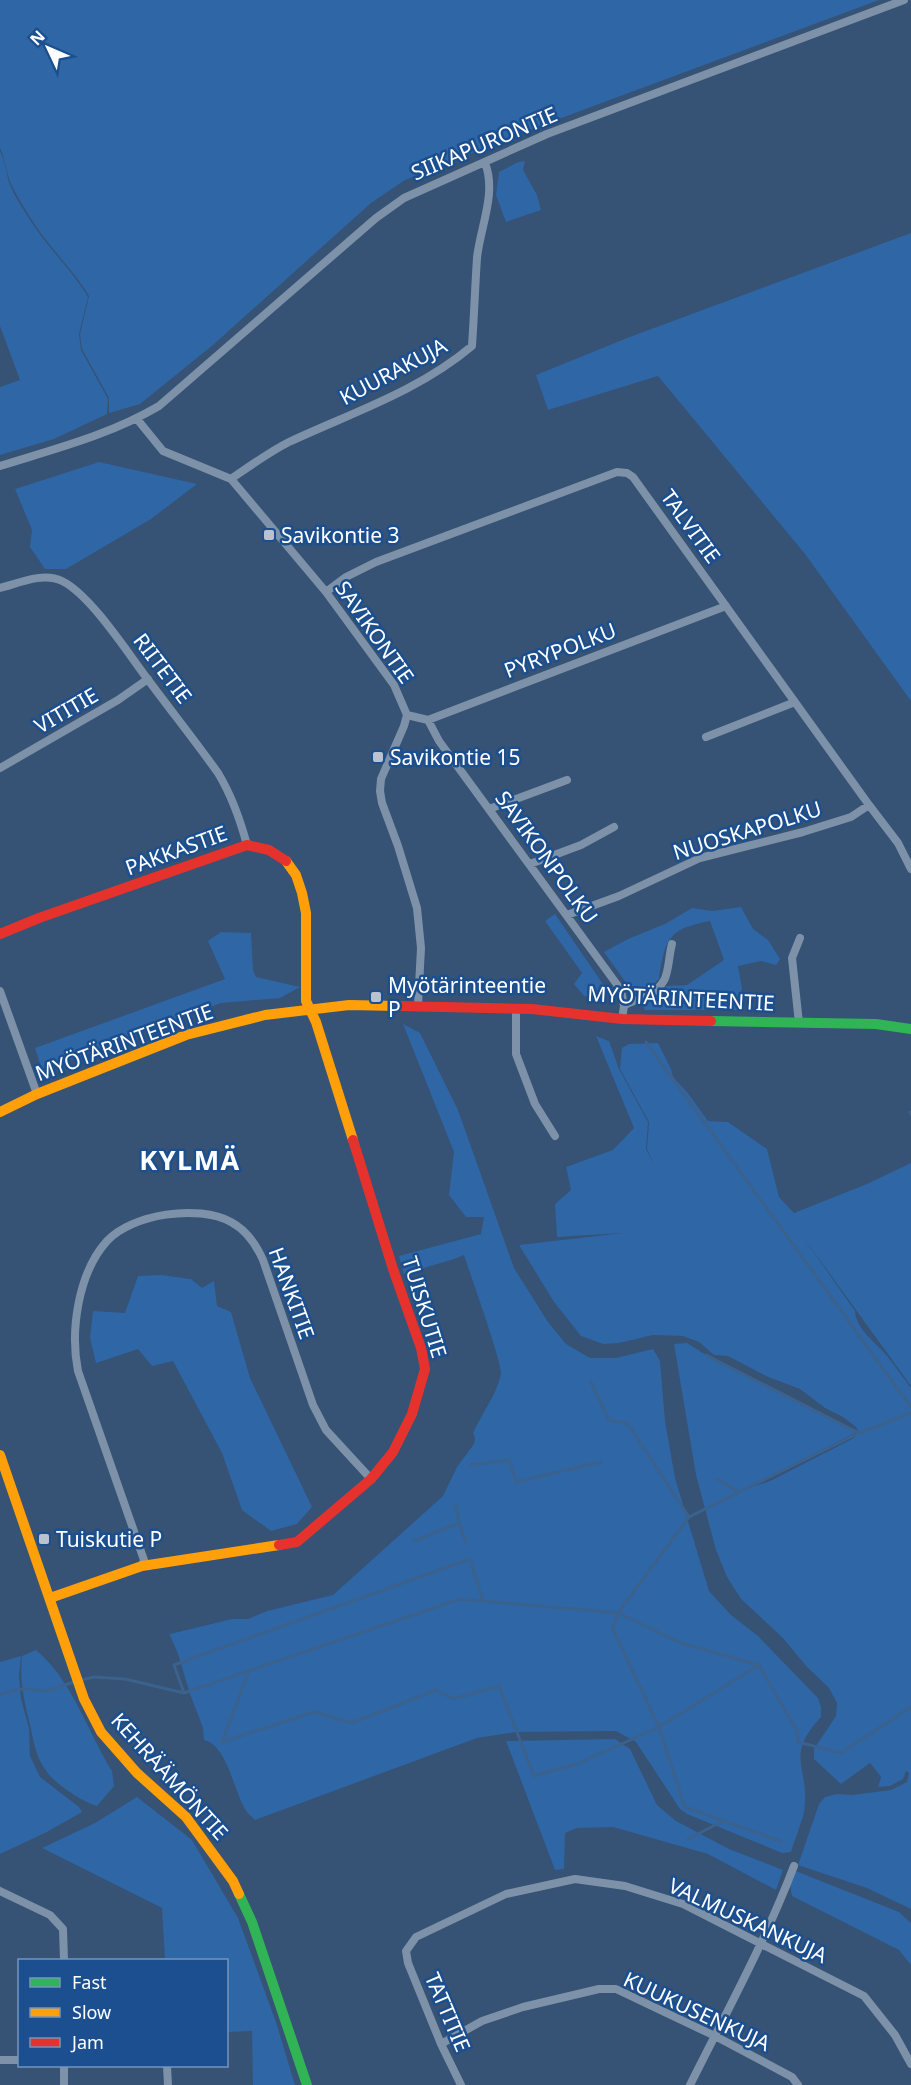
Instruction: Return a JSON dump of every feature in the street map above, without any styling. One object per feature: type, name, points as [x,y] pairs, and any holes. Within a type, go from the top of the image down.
[{"type":"street","name":"SIIKAPURONTIE","points":[[0,466],[77,443],[137,419],[159,406],[376,218],[404,198],[557,130],[904,0]]},
{"type":"street","name":"KUURAKUJA","points":[[231,478],[287,443],[424,380],[452,363],[472,346],[477,256],[490,175],[485,163]]},
{"type":"street","points":[[137,419],[163,451],[231,478]]},
{"type":"street","name":"TALVITIE","points":[[326,592],[346,577],[376,562],[617,472],[627,473],[633,477],[898,843],[911,869]]},
{"type":"street","name":"SAVIKONTIE","points":[[231,478],[326,592],[394,686],[407,716],[381,779],[380,791],[417,908],[421,948],[418,1005]]},
{"type":"street","name":"RIITETIE","points":[[0,588],[35,578],[62,581],[87,601],[219,773],[238,812],[247,845]]},
{"type":"street","name":"PYRYPOLKU","points":[[428,720],[726,606]]},
{"type":"street","name":"VITITIE","points":[[0,768],[118,700],[148,680]]},
{"type":"street","points":[[706,737],[795,702]]},
{"type":"street","points":[[407,716],[428,720]]},
{"type":"street","name":"SAVIKONPOLKU","points":[[428,720],[439,741],[621,990],[624,1006]]},
{"type":"street","points":[[489,809],[567,780]]},
{"type":"street","name":"NUOSKAPOLKU","points":[[567,915],[619,896],[693,861],[851,817],[869,805]]},
{"type":"street","points":[[530,864],[581,845],[614,827]]},
{"type":"street","name":"PAKKASTIE","points":[[0,934],[39,918],[247,845],[267,848],[282,856],[294,872],[303,890],[307,912],[306,1001],[311,1009]]},
{"type":"street","points":[[800,938],[792,958],[800,1023]]},
{"type":"street","points":[[622,1019],[624,1006],[646,996],[665,982],[672,944]]},
{"type":"street","points":[[0,991],[37,1094]]},
{"type":"street","name":"MYÖTÄRINTEENTIE","points":[[0,1112],[37,1094],[186,1035],[265,1015],[349,1005],[516,1008],[574,1012],[622,1019],[876,1024],[911,1029]]},
{"type":"street","points":[[516,1008],[516,1054],[535,1104],[555,1136]]},
{"type":"street","name":"TUISKUTIE","points":[[50,1598],[142,1566],[297,1542],[371,1479],[393,1452],[412,1414],[425,1369],[421,1348],[393,1269],[311,1009]]},
{"type":"street","name":"HANKITIE","points":[[142,1566],[144,1560],[78,1371],[74,1350],[76,1314],[88,1273],[107,1241],[131,1224],[157,1216],[197,1213],[230,1221],[245,1232],[257,1246],[263,1260],[313,1405],[326,1430],[371,1479]]},
{"type":"street","name":"KEHRÄÄMÖNTIE","points":[[0,1455],[77,1681],[101,1732],[133,1768],[186,1817],[201,1834],[233,1881],[252,1922],[307,2085]]},
{"type":"street","points":[[690,2085],[762,1943],[794,1866]]},
{"type":"street","name":"VALMUSKANKUJA","points":[[406,1951],[416,1937],[506,1894],[575,1879],[625,1886],[683,1904],[864,1996],[895,2035],[911,2064]]},
{"type":"street","points":[[0,1892],[50,1915],[63,1929],[64,1959]]},
{"type":"street","name":"TATTITIE","points":[[406,1951],[408,1963],[441,2044],[461,2085]]},
{"type":"street","name":"KUUKUSENKUJA","points":[[441,2044],[482,2021],[523,2007],[599,1989],[616,1989],[715,2036],[792,2077],[798,2085]]},
{"type":"street","points":[[0,2060],[18,2060]]},
{"type":"street","points":[[64,2067],[64,2085]]},
{"type":"street","points":[[167,2067],[168,2085]]},
{"type":"shaded area","points":[[0,0],[879,0],[537,127],[405,180],[371,203],[213,345],[140,404],[109,413],[109,398],[82,349],[80,334],[89,296],[35,225],[22,204],[11,184],[0,148]]},
{"type":"shaded area","points":[[0,151],[9,182],[19,203],[88,297],[79,334],[81,350],[108,399],[107,414],[54,439],[0,455],[0,387],[20,380],[0,326]]},
{"type":"shaded area","points":[[525,161],[523,170],[537,195],[541,210],[506,222],[496,195],[499,172],[518,162]]},
{"type":"shaded area","points":[[911,233],[911,701],[805,554],[658,376],[548,410],[536,375],[627,338]]},
{"type":"shaded area","points":[[99,462],[197,484],[151,519],[66,569],[45,569],[30,547],[32,530],[15,489]]},
{"type":"shaded area","points":[[741,907],[753,929],[768,940],[780,959],[776,965],[761,961],[738,966],[742,988],[739,1010],[645,1010],[641,1002],[667,986],[687,985],[724,960],[710,921],[677,932],[667,945],[659,979],[646,990],[634,994],[604,952],[628,939],[665,924],[692,908],[712,911]]},
{"type":"shaded area","points":[[555,914],[609,993],[600,998],[584,996],[574,984],[582,973],[545,921]]},
{"type":"shaded area","points":[[221,932],[251,933],[253,970],[256,977],[300,987],[280,998],[221,1003],[42,1070],[35,1048],[225,979],[208,941]]},
{"type":"shaded area","points":[[403,1024],[420,1033],[458,1110],[514,1268],[548,1322],[566,1344],[590,1358],[616,1358],[653,1349],[660,1361],[665,1421],[675,1478],[709,1591],[731,1615],[758,1636],[818,1698],[821,1717],[803,1743],[801,1753],[804,1812],[791,1852],[782,1853],[687,1814],[680,1809],[636,1742],[616,1731],[517,1732],[477,1738],[255,1820],[245,1809],[219,1750],[204,1740],[203,1728],[178,1654],[164,1621],[170,1634],[232,1619],[248,1619],[267,1611],[333,1595],[443,1496],[457,1467],[474,1444],[473,1433],[499,1382],[500,1367],[464,1255],[404,1274],[399,1256],[481,1234],[484,1217],[466,1217],[449,1195],[454,1152]]},
{"type":"shaded area","points":[[596,1036],[609,1041],[619,1069],[648,1122],[646,1149],[654,1164],[647,1149],[649,1122],[620,1069],[622,1048],[629,1044],[658,1043],[673,1077],[708,1121],[728,1122],[767,1149],[779,1197],[794,1213],[867,1184],[911,1163],[911,1386],[801,1234],[855,1311],[863,1330],[888,1357],[911,1388],[911,1909],[867,1888],[798,1865],[819,1804],[825,1797],[891,1790],[907,1782],[909,1773],[906,1771],[903,1779],[890,1786],[878,1787],[881,1777],[870,1763],[841,1784],[814,1759],[814,1749],[836,1716],[837,1703],[829,1688],[806,1666],[783,1638],[741,1599],[727,1577],[716,1550],[696,1475],[674,1344],[687,1343],[706,1355],[857,1432],[746,1489],[770,1481],[852,1439],[859,1433],[856,1427],[800,1389],[766,1376],[728,1356],[714,1355],[699,1342],[683,1336],[653,1335],[619,1343],[603,1344],[581,1336],[554,1302],[519,1245],[623,1233],[557,1237],[555,1204],[571,1190],[566,1167],[613,1150],[634,1128]]},
{"type":"shaded area","points":[[161,1275],[191,1279],[202,1288],[214,1281],[217,1306],[231,1312],[250,1378],[312,1507],[297,1524],[271,1531],[242,1510],[222,1453],[173,1361],[152,1366],[138,1349],[96,1363],[90,1338],[93,1311],[125,1313],[138,1276]]},
{"type":"shaded area","points":[[36,1650],[49,1662],[70,1691],[112,1771],[114,1786],[97,1806],[77,1797],[56,1782],[38,1757],[21,1675],[22,1656]]},
{"type":"shaded area","points":[[21,1656],[19,1676],[21,1699],[29,1728],[30,1756],[40,1777],[79,1807],[82,1812],[45,1833],[0,1854],[0,1662]]},
{"type":"shaded area","points":[[615,1739],[630,1749],[657,1805],[676,1821],[729,1849],[783,1870],[776,1890],[708,1854],[613,1827],[577,1828],[565,1833],[564,1869],[555,1870],[506,1741]]},
{"type":"shaded area","points":[[137,1797],[192,1840],[238,1918],[276,2022],[295,2085],[253,2085],[252,2031],[228,2032],[228,1959],[165,1959],[162,1908],[42,1848],[95,1823]]},
{"type":"shaded area","points":[[793,1870],[899,1912],[911,1923],[911,1965],[899,1950],[792,1896],[790,1883]]},
{"type":"waterway","points":[[646,1042],[911,1407]]},
{"type":"waterway","points":[[689,1517],[859,1433],[706,1355]]},
{"type":"waterway","points":[[591,1382],[609,1420],[628,1424],[689,1517],[618,1613],[613,1629],[659,1727],[685,1807],[780,1841]]},
{"type":"waterway","points":[[860,1433],[911,1413]]},
{"type":"waterway","points":[[471,1465],[509,1460],[516,1482],[601,1462]]},
{"type":"waterway","points":[[717,1479],[739,1492]]},
{"type":"waterway","points":[[414,1541],[459,1523],[456,1505]]},
{"type":"waterway","points":[[459,1523],[466,1543]]},
{"type":"waterway","points":[[184,1693],[174,1665],[470,1559],[483,1601]]},
{"type":"waterway","points":[[81,1680],[94,1677],[125,1679],[184,1693],[460,1599],[618,1613],[681,1643],[759,1665],[797,1731],[798,1742],[841,1753],[911,1707]]},
{"type":"waterway","points":[[249,1671],[222,1742],[314,1712],[352,1723],[436,1690],[453,1699],[499,1686],[534,1776],[577,1764],[659,1727],[757,1666]]},
{"type":"waterway","points":[[0,1694],[21,1689],[47,1691],[74,1682]]},
{"type":"waterway","points":[[688,1839],[723,1821]]},
{"type":"traffic: fast","points":[[711,1021],[876,1024],[911,1029]]},
{"type":"traffic: fast","points":[[239,1894],[252,1922],[307,2085]]},
{"type":"traffic: slow","points":[[286,861],[296,875],[306,913],[306,1001],[316,1022],[353,1140]]},
{"type":"traffic: slow","points":[[0,1112],[37,1094],[186,1035],[265,1015],[349,1005],[397,1006]]},
{"type":"traffic: slow","points":[[0,1455],[84,1699],[101,1732],[137,1773],[186,1817],[233,1881],[239,1894]]},
{"type":"traffic: slow","points":[[50,1598],[142,1566],[279,1545]]},
{"type":"traffic: jam","points":[[0,934],[39,918],[247,845],[269,850],[286,861]]},
{"type":"traffic: jam","points":[[397,1006],[532,1009],[622,1019],[711,1021]]},
{"type":"traffic: jam","points":[[279,1545],[297,1542],[371,1479],[393,1452],[412,1414],[425,1369],[421,1348],[393,1269],[353,1140]]},
{"type":"place","name":"Savikontie 3","points":[[269,535]]},
{"type":"place","name":"Savikontie 15","points":[[378,757]]},
{"type":"place","name":"Myötärinteentie P","points":[[376,997]]},
{"type":"place","name":"Tuiskutie P","points":[[44,1539]]},
{"type":"district","name":"KYLMÄ","points":[[190,1159]]}]
